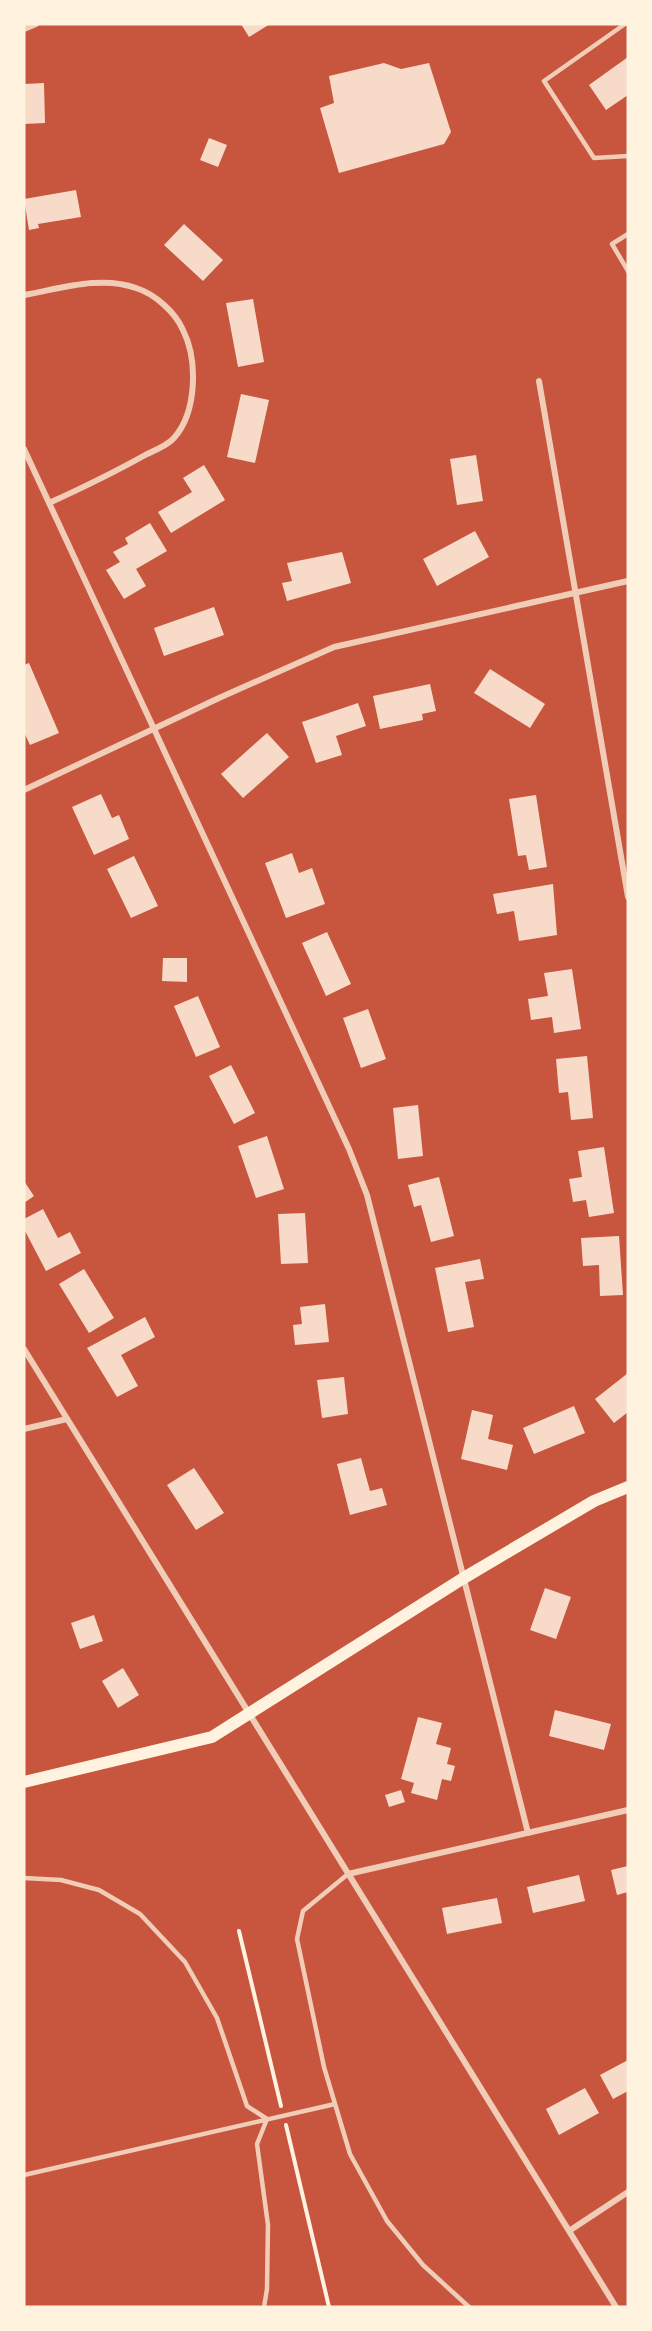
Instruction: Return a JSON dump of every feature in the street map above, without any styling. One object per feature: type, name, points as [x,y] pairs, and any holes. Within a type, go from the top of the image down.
[{"type":"main road","points":[[24,1782],[212,1737],[462,1579],[594,1501],[628,1487]]},
{"type":"street","points":[[24,29],[36,24]]},
{"type":"street","points":[[24,295],[91,283],[136,287],[154,297],[169,310],[183,329],[190,349],[192,376],[189,409],[184,426],[172,441],[114,473],[49,503]]},
{"type":"street","points":[[539,381],[628,897]]},
{"type":"street","points":[[24,449],[349,1149],[367,1195],[462,1579],[528,1833]]},
{"type":"street","points":[[24,790],[334,647],[628,581]]},
{"type":"street","points":[[24,1349],[616,2307]]},
{"type":"street","points":[[24,1429],[67,1419]]},
{"type":"street","points":[[348,1874],[628,1810]]},
{"type":"street","points":[[569,2231],[628,2192]]},
{"type":"lane","points":[[625,24],[544,81],[594,158],[628,156]]},
{"type":"lane","points":[[628,234],[612,244],[628,271]]},
{"type":"lane","points":[[348,1874],[303,1911],[297,1939],[324,2067],[350,2154],[387,2221],[423,2265],[469,2307]]},
{"type":"lane","points":[[24,1878],[61,1880],[99,1890],[140,1914],[185,1962],[217,2018],[247,2106],[267,2119]]},
{"type":"lane","points":[[24,2175],[335,2104]]},
{"type":"lane","points":[[264,2307],[267,2289],[267,2225],[257,2144],[267,2119]]},
{"type":"path","points":[[239,1931],[329,2307]]},
{"type":"building","points":[[241,24],[270,24],[249,37]]},
{"type":"building","points":[[628,57],[628,95],[606,110],[589,85]]},
{"type":"building","points":[[384,63],[401,69],[429,63],[451,132],[444,144],[339,173],[320,108],[334,103],[329,76]]},
{"type":"building","points":[[44,83],[45,123],[24,124],[24,84]]},
{"type":"building","points":[[209,138],[227,145],[218,167],[200,160]]},
{"type":"building","points":[[76,190],[81,217],[38,224],[39,228],[29,230],[24,199]]},
{"type":"building","points":[[184,224],[223,260],[203,281],[164,245]]},
{"type":"building","points":[[253,299],[264,362],[238,367],[226,303]]},
{"type":"building","points":[[241,394],[269,400],[255,463],[227,457]]},
{"type":"building","points":[[476,455],[483,501],[457,505],[450,459]]},
{"type":"building","points":[[204,465],[225,500],[171,533],[158,512],[192,492],[183,478]]},
{"type":"building","points":[[150,523],[167,551],[136,569],[146,586],[124,599],[106,570],[120,562],[113,552],[128,544],[125,538]]},
{"type":"building","points":[[475,531],[489,557],[437,586],[423,559]]},
{"type":"building","points":[[342,552],[351,583],[287,601],[282,583],[292,581],[287,563]]},
{"type":"building","points":[[214,607],[224,635],[164,656],[154,628]]},
{"type":"building","points":[[29,663],[59,733],[30,745],[24,732],[24,665]]},
{"type":"building","points":[[490,669],[545,704],[530,728],[474,693]]},
{"type":"building","points":[[430,684],[436,711],[422,714],[423,720],[380,729],[373,696]]},
{"type":"building","points":[[358,703],[366,726],[336,736],[342,755],[316,763],[302,722]]},
{"type":"building","points":[[267,733],[289,757],[243,798],[221,774]]},
{"type":"building","points":[[101,794],[112,818],[119,815],[129,839],[94,855],[72,807]]},
{"type":"building","points":[[536,795],[547,867],[529,870],[526,855],[518,856],[509,799]]},
{"type":"building","points":[[292,853],[299,873],[312,868],[325,904],[286,918],[265,863]]},
{"type":"building","points":[[134,856],[158,906],[131,918],[107,869]]},
{"type":"building","points":[[553,884],[557,935],[519,941],[514,911],[497,914],[493,894]]},
{"type":"building","points":[[327,932],[351,984],[326,996],[302,943]]},
{"type":"building","points":[[163,958],[187,958],[187,982],[162,981]]},
{"type":"building","points":[[572,969],[581,1029],[554,1033],[552,1017],[531,1020],[528,999],[548,996],[544,973]]},
{"type":"building","points":[[198,996],[220,1047],[196,1057],[174,1006]]},
{"type":"building","points":[[368,1009],[386,1059],[361,1068],[343,1018]]},
{"type":"building","points":[[587,1056],[593,1118],[571,1120],[568,1092],[559,1093],[556,1059]]},
{"type":"building","points":[[231,1065],[255,1113],[234,1124],[209,1076]]},
{"type":"building","points":[[418,1105],[423,1156],[398,1159],[393,1108]]},
{"type":"building","points":[[267,1136],[284,1189],[256,1198],[238,1146]]},
{"type":"building","points":[[604,1147],[614,1213],[589,1217],[586,1200],[573,1202],[569,1179],[582,1177],[578,1151]]},
{"type":"building","points":[[439,1177],[454,1236],[431,1242],[421,1205],[414,1207],[408,1185]]},
{"type":"building","points":[[24,1181],[34,1196],[24,1203]]},
{"type":"building","points":[[43,1209],[58,1238],[70,1232],[81,1253],[46,1271],[24,1229],[24,1219]]},
{"type":"building","points":[[305,1213],[308,1263],[281,1264],[278,1214]]},
{"type":"building","points":[[619,1236],[623,1295],[600,1296],[599,1265],[583,1266],[581,1238]]},
{"type":"building","points":[[480,1259],[484,1279],[465,1282],[474,1327],[448,1332],[435,1268]]},
{"type":"building","points":[[84,1269],[114,1318],[89,1333],[59,1284]]},
{"type":"building","points":[[325,1304],[329,1342],[295,1345],[293,1325],[302,1324],[300,1307]]},
{"type":"building","points":[[145,1317],[155,1337],[121,1355],[138,1386],[117,1397],[87,1348]]},
{"type":"building","points":[[628,1373],[628,1412],[614,1423],[595,1399]]},
{"type":"building","points":[[344,1377],[348,1414],[322,1418],[317,1380]]},
{"type":"building","points":[[574,1406],[585,1433],[534,1454],[523,1428]]},
{"type":"building","points":[[472,1410],[493,1415],[488,1439],[513,1445],[507,1470],[461,1459]]},
{"type":"building","points":[[361,1458],[370,1491],[382,1488],[387,1505],[350,1515],[337,1464]]},
{"type":"building","points":[[194,1468],[224,1513],[196,1530],[167,1485]]},
{"type":"building","points":[[545,1588],[571,1597],[556,1639],[530,1630]]},
{"type":"building","points":[[94,1615],[103,1641],[80,1649],[71,1623]]},
{"type":"building","points":[[123,1668],[139,1695],[118,1708],[102,1681]]},
{"type":"building","points":[[555,1710],[611,1724],[604,1750],[549,1736]]},
{"type":"building","points":[[418,1717],[442,1723],[436,1744],[451,1748],[447,1764],[455,1766],[451,1781],[442,1779],[437,1800],[411,1793],[414,1783],[401,1779]]},
{"type":"building","points":[[401,1790],[405,1802],[389,1807],[385,1795]]},
{"type":"building","points":[[628,1866],[628,1892],[617,1895],[611,1870]]},
{"type":"building","points":[[579,1875],[585,1901],[533,1913],[527,1887]]},
{"type":"building","points":[[497,1898],[502,1923],[447,1934],[442,1908]]},
{"type":"building","points":[[628,2060],[628,2091],[613,2099],[600,2075]]},
{"type":"building","points":[[585,2088],[599,2113],[559,2135],[546,2109]]}]
